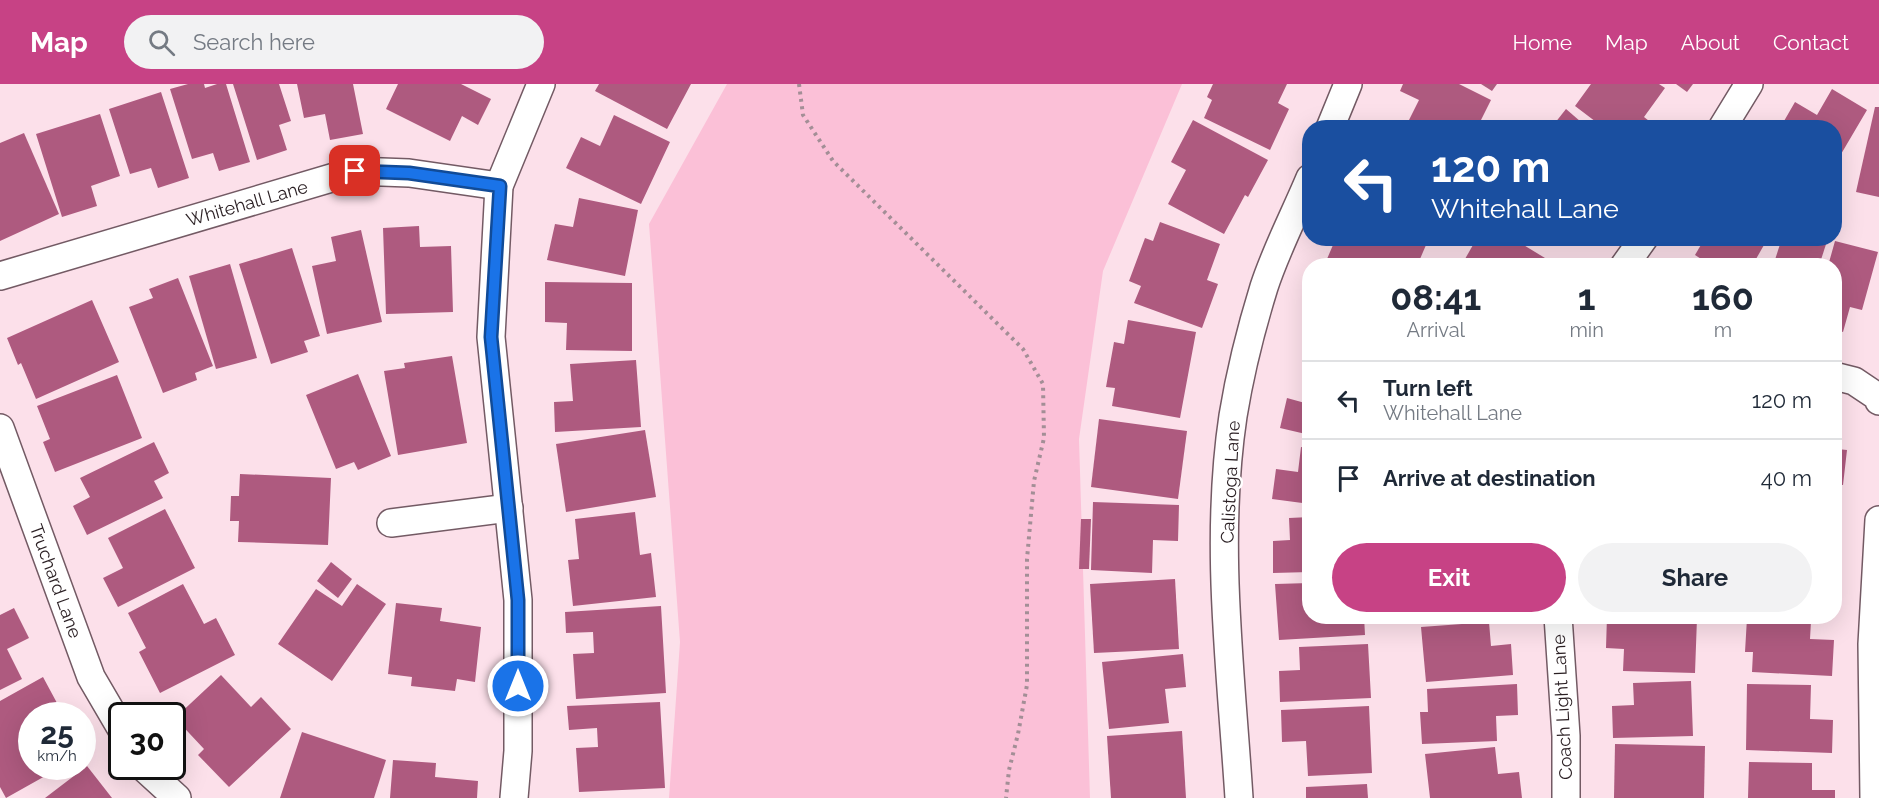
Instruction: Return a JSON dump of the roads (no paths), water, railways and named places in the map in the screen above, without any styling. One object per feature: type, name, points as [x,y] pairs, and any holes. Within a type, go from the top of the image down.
[{"type":"street","points":[[514,798],[518,751],[518,600],[491,337],[500,186],[541,84]]},
{"type":"street","points":[[1333,120],[1348,84]]},
{"type":"street","points":[[1727,120],[1749,84]]},
{"type":"street","name":"Whitehall Lane","points":[[0,276],[355,171],[409,173],[500,186]]},
{"type":"street","name":"Calistoga Lane","points":[[1239,798],[1226,590],[1226,488],[1233,416],[1246,352],[1265,286],[1302,197]]},
{"type":"street","points":[[1842,378],[1854,381],[1878,397],[1879,401]]},
{"type":"street","name":"Truchard Lane","points":[[0,428],[91,677],[108,706]]},
{"type":"street","points":[[391,523],[509,508]]},
{"type":"street","points":[[1874,798],[1872,644],[1879,520]]},
{"type":"street","name":"Coach Light Lane","points":[[1559,624],[1566,736],[1566,798]]},
{"type":"street","points":[[157,780],[177,798]]}]
